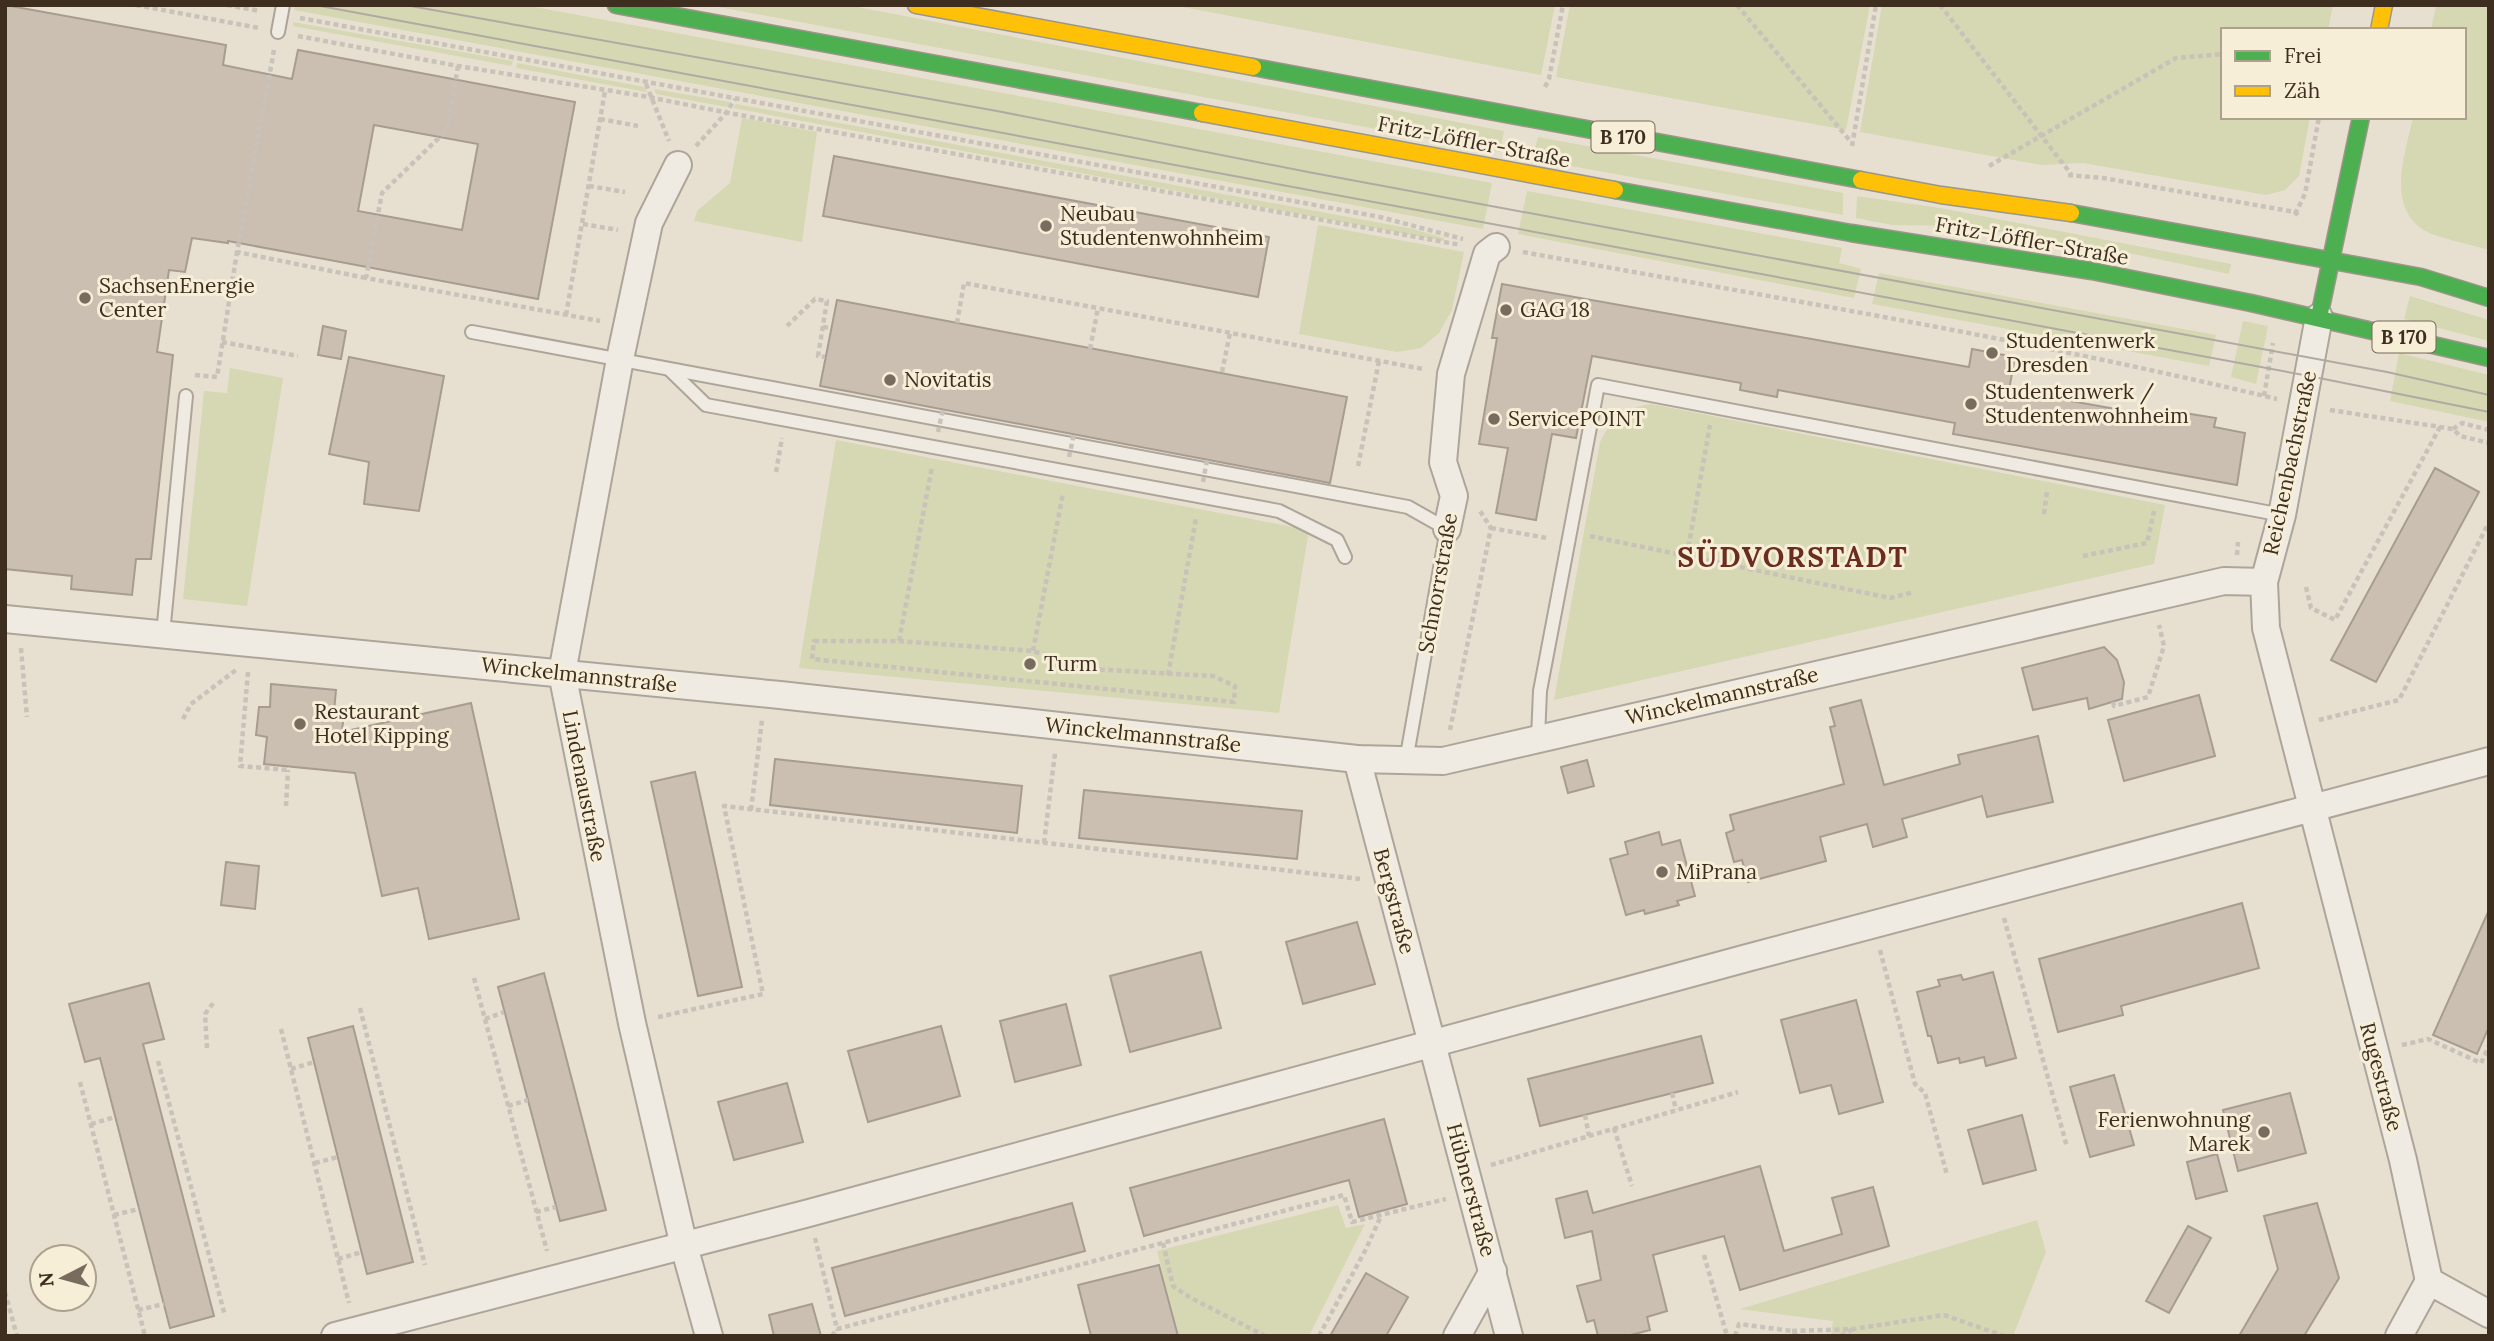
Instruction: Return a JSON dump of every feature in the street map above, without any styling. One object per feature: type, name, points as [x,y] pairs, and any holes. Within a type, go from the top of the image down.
[{"type":"main road","name":"Fritz-Löffler-Straße","points":[[616,5],[1851,233],[1929,243],[2175,287],[2319,317],[2489,358]]},
{"type":"main road","name":"Fritz-Löffler-Straße","points":[[916,5],[1941,195],[2103,217],[2421,277],[2489,298]]},
{"type":"main road","points":[[2379,28],[2384,5]]},
{"type":"main road","name":"Reichenbachstraße","points":[[2319,317],[2361,119]]},
{"type":"street","name":"Lindenaustraße","points":[[678,164],[649,223],[620,359],[562,673],[632,1023],[684,1246],[709,1336]]},
{"type":"street","name":"Schnorrstraße","points":[[1447,529],[1454,496],[1443,462],[1451,374],[1487,254],[1496,247]]},
{"type":"street","name":"Reichenbachstraße","points":[[2311,808],[2266,628],[2264,582],[2281,515],[2319,317]]},
{"type":"street","name":"Winckelmannstraße","points":[[5,619],[766,693],[1357,759],[1443,761],[2224,581],[2264,582]]},
{"type":"street","name":"Bergstraße","points":[[1357,759],[1431,1044]]},
{"type":"street","points":[[346,1333],[809,1213],[1874,924],[2489,761]]},
{"type":"street","name":"Rugestraße","points":[[2311,808],[2403,1160],[2429,1281]]},
{"type":"street","name":"Hübnerstraße","points":[[1431,1044],[1509,1336]]},
{"type":"street","points":[[1457,1336],[1493,1271]]},
{"type":"street","points":[[2399,1336],[2429,1281],[2489,1314]]},
{"type":"lane","points":[[278,32],[282,10]]},
{"type":"lane","points":[[472,332],[1408,507],[1447,529]]},
{"type":"lane","points":[[669,368],[706,405],[1279,511],[1337,540],[1345,557]]},
{"type":"lane","points":[[1538,738],[1540,691],[1598,385],[2281,515]]},
{"type":"lane","points":[[163,634],[186,396]]},
{"type":"lane","name":"Schnorrstraße","points":[[1406,761],[1447,529]]},
{"type":"path","points":[[135,5],[458,66],[652,98],[1443,243],[1496,247]]},
{"type":"path","points":[[227,5],[282,10],[646,83],[1380,217],[1496,247],[1895,320],[2219,385],[2303,405],[2453,429],[2460,436],[2489,443]]},
{"type":"path","points":[[1528,119],[1549,79],[1563,5]]},
{"type":"path","points":[[1737,5],[1852,143],[1876,5]]},
{"type":"path","points":[[1940,5],[2043,135],[2071,175],[2103,178],[2295,212],[2305,194],[2319,119]]},
{"type":"path","points":[[184,373],[217,377],[278,32]]},
{"type":"path","points":[[1986,169],[2176,58],[2221,54]]},
{"type":"path","points":[[366,278],[382,193],[447,130],[458,66]]},
{"type":"path","points":[[646,83],[678,164],[726,113],[735,99]]},
{"type":"path","points":[[566,315],[605,91]]},
{"type":"path","points":[[600,119],[638,126]]},
{"type":"path","points":[[589,186],[625,192]]},
{"type":"path","points":[[583,224],[618,230]]},
{"type":"path","points":[[237,252],[600,321]]},
{"type":"path","points":[[957,323],[964,283],[1451,374]]},
{"type":"path","points":[[787,326],[815,299],[827,301],[818,356],[825,358]]},
{"type":"path","points":[[1090,349],[1098,308]]},
{"type":"path","points":[[823,327],[831,328]]},
{"type":"path","points":[[1222,373],[1230,333]]},
{"type":"path","points":[[222,342],[298,356]]},
{"type":"path","points":[[1357,466],[1378,361]]},
{"type":"path","points":[[1687,555],[1713,408]]},
{"type":"path","points":[[938,432],[943,409]]},
{"type":"path","points":[[2453,429],[2462,423],[2489,430]]},
{"type":"path","points":[[2306,587],[2311,608],[2336,620],[2440,427]]},
{"type":"path","points":[[1069,457],[1074,434]]},
{"type":"path","points":[[899,642],[935,448]]},
{"type":"path","points":[[776,472],[779,455]]},
{"type":"path","points":[[1203,482],[1207,460]]},
{"type":"path","points":[[1033,651],[1067,472]]},
{"type":"path","points":[[2083,556],[2147,543],[2157,493]]},
{"type":"path","points":[[1168,675],[1199,497]]},
{"type":"path","points":[[2291,726],[2399,700],[2489,522]]},
{"type":"path","points":[[1443,761],[1491,528],[1687,555],[1889,598],[1914,592]]},
{"type":"path","points":[[2113,702],[2114,706],[2148,697],[2164,646],[2153,597]]},
{"type":"path","points":[[814,641],[899,642],[1033,651],[1089,669],[1213,676],[1235,686],[1234,702],[812,659],[814,641]]},
{"type":"path","points":[[250,643],[240,766],[288,768],[286,806]]},
{"type":"path","points":[[21,647],[27,717]]},
{"type":"path","points":[[183,719],[191,705],[238,668]]},
{"type":"path","points":[[751,810],[766,693]]},
{"type":"path","points":[[1044,843],[1059,726]]},
{"type":"path","points":[[632,1023],[763,994],[724,806],[1389,882]]},
{"type":"path","points":[[1997,892],[2067,1147]]},
{"type":"path","points":[[1874,924],[1915,1084],[1926,1093],[1947,1175]]},
{"type":"path","points":[[474,978],[554,1278]]},
{"type":"path","points":[[207,1048],[205,1014],[214,1002]]},
{"type":"path","points":[[360,1008],[425,1265]]},
{"type":"path","points":[[485,1019],[504,1012]]},
{"type":"path","points":[[281,1029],[338,1259],[346,1333]]},
{"type":"path","points":[[2397,1046],[2428,1039],[2481,1063],[2489,1046]]},
{"type":"path","points":[[158,1061],[225,1317]]},
{"type":"path","points":[[291,1069],[314,1062]]},
{"type":"path","points":[[80,1082],[145,1336]]},
{"type":"path","points":[[832,1336],[837,1329],[1344,1195],[1352,1222],[1381,1215],[1589,1136],[1738,1092]]},
{"type":"path","points":[[1672,1093],[1676,1110]]},
{"type":"path","points":[[508,1106],[528,1100]]},
{"type":"path","points":[[1584,1115],[1589,1136]]},
{"type":"path","points":[[91,1124],[115,1117]]},
{"type":"path","points":[[1614,1128],[1632,1186]]},
{"type":"path","points":[[314,1163],[338,1157]]},
{"type":"path","points":[[536,1212],[556,1207]]},
{"type":"path","points":[[114,1215],[139,1209]]},
{"type":"path","points":[[809,1213],[837,1329]]},
{"type":"path","points":[[1319,1336],[1366,1249],[1381,1215]]},
{"type":"path","points":[[1163,1242],[1173,1286],[1265,1336]]},
{"type":"path","points":[[338,1259],[362,1252]]},
{"type":"path","points":[[1704,1255],[1727,1336]]},
{"type":"path","points":[[5,1292],[17,1336]]},
{"type":"path","points":[[138,1310],[164,1304]]},
{"type":"path","points":[[1735,1336],[1739,1324],[1792,1331],[1854,1329],[1944,1315],[2004,1336]]},
{"type":"path","points":[[1841,1336],[1854,1329]]},
{"type":"path","points":[[1792,1331],[1797,1336]]},
{"type":"green space","points":[[295,5],[524,5],[1492,183],[1483,229],[294,10]]},
{"type":"green space","points":[[708,5],[847,5],[1504,131],[1500,152]]},
{"type":"green space","points":[[1172,5],[1555,5],[1541,75]]},
{"type":"green space","points":[[1570,5],[1870,5],[1846,130],[1556,77]]},
{"type":"green space","points":[[1882,5],[2333,5],[2328,28],[2221,28],[2221,119],[2310,119],[2299,176],[2285,190],[2266,195],[2083,163],[2041,165],[1860,132]]},
{"type":"green space","points":[[2436,5],[2489,5],[2489,250],[2427,232],[2411,218],[2404,205],[2401,176],[2413,119],[2466,119],[2466,28],[2431,28]]},
{"type":"green space","points":[[293,22],[513,61],[511,66],[293,26]]},
{"type":"green space","points":[[517,63],[644,87],[647,92],[516,68]]},
{"type":"green space","points":[[654,89],[730,102],[727,107],[656,94]]},
{"type":"green space","points":[[736,104],[1413,229],[1444,238],[1444,241],[733,108]]},
{"type":"green space","points":[[742,118],[817,132],[802,242],[694,221],[697,211],[730,183]]},
{"type":"green space","points":[[1538,137],[1843,193],[1843,215],[1532,159]]},
{"type":"green space","points":[[1527,191],[1842,248],[1839,263],[1861,269],[1854,298],[1518,234]]},
{"type":"green space","points":[[1857,196],[1940,208],[2231,264],[2229,274],[2095,246],[2087,248],[1966,226],[1892,225],[1856,218]]},
{"type":"green space","points":[[1318,225],[1464,252],[1452,310],[1439,333],[1421,348],[1397,352],[1299,334]]},
{"type":"green space","points":[[1879,273],[2216,335],[2209,366],[1872,304]]},
{"type":"green space","points":[[2410,296],[2489,320],[2489,341],[2404,319]]},
{"type":"green space","points":[[2243,321],[2268,326],[2256,384],[2231,377]]},
{"type":"green space","points":[[2399,353],[2489,375],[2489,422],[2390,401]]},
{"type":"green space","points":[[230,368],[283,378],[247,606],[183,599],[204,391],[227,393]]},
{"type":"green space","points":[[1651,404],[2165,505],[2154,564],[1554,700],[1600,442],[1620,415],[1633,408]]},
{"type":"green space","points":[[836,440],[1309,530],[1279,713],[799,668]]},
{"type":"green space","points":[[1338,1205],[1346,1228],[1365,1224],[1309,1336],[1179,1336],[1157,1251]]},
{"type":"green space","points":[[2037,1220],[2046,1252],[2013,1336],[1831,1336],[1833,1321],[1740,1309]]},
{"type":"building","name":"SachsenEnergie Center","points":[[5,5],[226,45],[223,65],[292,79],[298,50],[575,102],[538,299],[228,241],[192,238],[185,272],[169,270],[157,352],[173,355],[151,559],[136,559],[132,595],[71,589],[72,576],[5,569]],"holes":[[[374,125],[478,144],[462,230],[358,211]]]},
{"type":"building","name":"Neubau Studentenwohnheim","points":[[834,156],[1269,237],[1258,297],[823,216]]},
{"type":"building","name":"Studentenwerk / Studentenwohnheim","points":[[1502,284],[1969,367],[1972,349],[2015,357],[2009,390],[2177,420],[2178,412],[2216,418],[2214,427],[2245,433],[2237,485],[1953,434],[1955,423],[1778,390],[1777,397],[1740,390],[1741,383],[1592,356],[1576,438],[1552,434],[1536,520],[1496,513],[1508,448],[1479,444],[1497,338],[1492,338]]},
{"type":"building","points":[[837,300],[1347,397],[1330,483],[820,386]]},
{"type":"building","points":[[323,326],[346,331],[341,359],[318,355]]},
{"type":"building","points":[[349,357],[444,376],[419,511],[364,504],[369,462],[329,454]]},
{"type":"building","points":[[2435,468],[2479,492],[2376,682],[2331,660]]},
{"type":"building","points":[[2104,647],[2117,660],[2124,682],[2122,699],[2089,709],[2087,698],[2033,710],[2022,668]]},
{"type":"building","points":[[271,684],[336,690],[334,712],[344,713],[342,732],[471,703],[519,919],[429,939],[418,888],[382,896],[355,773],[264,764],[267,737],[256,735],[259,707],[270,707]]},
{"type":"building","points":[[2199,695],[2215,756],[2124,781],[2108,720]]},
{"type":"building","points":[[1861,700],[1884,785],[1960,764],[1958,755],[2038,736],[2053,802],[1987,817],[1982,796],[1902,819],[1907,837],[1873,847],[1867,824],[1820,837],[1826,861],[1748,882],[1742,860],[1734,862],[1726,833],[1734,830],[1730,815],[1844,784],[1830,727],[1835,726],[1830,708]]},
{"type":"building","points":[[775,759],[1022,786],[1017,833],[770,805]]},
{"type":"building","points":[[1587,760],[1594,786],[1568,793],[1561,767]]},
{"type":"building","points":[[695,772],[742,987],[698,996],[651,782]]},
{"type":"building","points":[[1084,790],[1302,811],[1297,859],[1079,838]]},
{"type":"building","points":[[1659,832],[1662,845],[1680,840],[1695,896],[1677,901],[1679,905],[1645,914],[1644,910],[1626,915],[1610,859],[1628,854],[1625,842]]},
{"type":"building","points":[[226,862],[259,866],[255,909],[221,905]]},
{"type":"building","points":[[2242,903],[2259,968],[2121,1006],[2123,1015],[2058,1032],[2039,959]]},
{"type":"building","points":[[2489,910],[2489,1027],[2477,1054],[2433,1035]]},
{"type":"building","points":[[1357,922],[1375,984],[1303,1004],[1286,942]]},
{"type":"building","points":[[1201,952],[1221,1028],[1130,1052],[1110,976]]},
{"type":"building","points":[[1993,972],[2016,1058],[1986,1066],[1984,1057],[1960,1063],[1959,1058],[1938,1063],[1917,992],[1940,986],[1938,980],[1961,975],[1963,980]]},
{"type":"building","points":[[544,973],[606,1210],[560,1221],[498,987]]},
{"type":"building","points":[[149,983],[164,1039],[143,1044],[214,1316],[170,1328],[100,1058],[85,1062],[69,1004]]},
{"type":"building","points":[[1856,1000],[1883,1102],[1839,1114],[1831,1085],[1800,1093],[1781,1020]]},
{"type":"building","points":[[1066,1004],[1081,1065],[1015,1082],[1000,1021]]},
{"type":"building","points":[[353,1026],[413,1262],[367,1274],[308,1038]]},
{"type":"building","points":[[941,1026],[960,1096],[868,1122],[848,1051]]},
{"type":"building","points":[[1701,1036],[1713,1083],[1540,1126],[1528,1079]]},
{"type":"building","points":[[2114,1075],[2134,1145],[2090,1157],[2070,1087]]},
{"type":"building","points":[[787,1083],[803,1142],[734,1160],[718,1102]]},
{"type":"building","name":"Ferienwohnung Marek","points":[[2290,1093],[2306,1153],[2238,1171],[2223,1110]]},
{"type":"building","points":[[2022,1115],[2036,1170],[1983,1184],[1968,1130]]},
{"type":"building","points":[[1384,1119],[1407,1204],[1359,1217],[1349,1180],[1144,1236],[1130,1188]]},
{"type":"building","points":[[2217,1154],[2227,1191],[2196,1199],[2187,1162]]},
{"type":"building","points":[[1760,1166],[1784,1251],[1842,1234],[1832,1198],[1873,1187],[1889,1246],[1740,1290],[1724,1236],[1653,1255],[1667,1311],[1647,1317],[1650,1330],[1627,1336],[1598,1336],[1594,1320],[1587,1322],[1577,1286],[1601,1280],[1592,1231],[1565,1238],[1556,1199],[1587,1191],[1593,1213]]},
{"type":"building","points":[[1072,1203],[1085,1251],[845,1316],[832,1268]]},
{"type":"building","points":[[2317,1203],[2339,1278],[2304,1336],[2239,1336],[2278,1269],[2264,1216]]},
{"type":"building","points":[[2188,1226],[2211,1238],[2169,1313],[2146,1301]]},
{"type":"building","points":[[1159,1265],[1178,1336],[1091,1336],[1078,1285]]},
{"type":"building","points":[[1366,1273],[1408,1297],[1386,1336],[1330,1336]]},
{"type":"building","points":[[812,1304],[821,1336],[774,1336],[769,1315]]},
{"type":"tram line","points":[[315,5],[2309,376],[2489,412]]},
{"type":"tram line","points":[[405,5],[997,111],[1308,172],[2387,372],[2489,395]]},
{"type":"traffic: fast","points":[[616,5],[1202,113]]},
{"type":"traffic: fast","points":[[1253,67],[1861,180]]},
{"type":"traffic: fast","points":[[2319,317],[2361,119]]},
{"type":"traffic: fast","points":[[1615,190],[1851,233],[2092,271],[2251,303],[2489,358]]},
{"type":"traffic: fast","points":[[2071,213],[2421,277],[2489,298]]},
{"type":"traffic: slow","points":[[916,5],[1253,67]]},
{"type":"traffic: slow","points":[[2379,28],[2384,5]]},
{"type":"traffic: slow","points":[[1202,113],[1615,190]]},
{"type":"traffic: slow","points":[[1861,180],[1941,195],[2071,213]]},
{"type":"place","name":"Neubau Studentenwohnheim","points":[[1046,226]]},
{"type":"place","name":"SachsenEnergie Center","points":[[85,298]]},
{"type":"place","name":"GAG 18","points":[[1506,310]]},
{"type":"place","name":"Studentenwerk Dresden","points":[[1992,353]]},
{"type":"place","name":"Novitatis","points":[[890,380]]},
{"type":"place","name":"Studentenwerk / Studentenwohnheim","points":[[1971,404]]},
{"type":"place","name":"ServicePOINT","points":[[1494,419]]},
{"type":"place","name":"Turm","points":[[1030,664]]},
{"type":"place","name":"Restaurant Hotel Kipping","points":[[300,724]]},
{"type":"place","name":"MiPrana","points":[[1662,872]]},
{"type":"place","name":"Ferienwohnung Marek","points":[[2264,1132]]},
{"type":"district","name":"SÜDVORSTADT","points":[[1793,557]]}]
